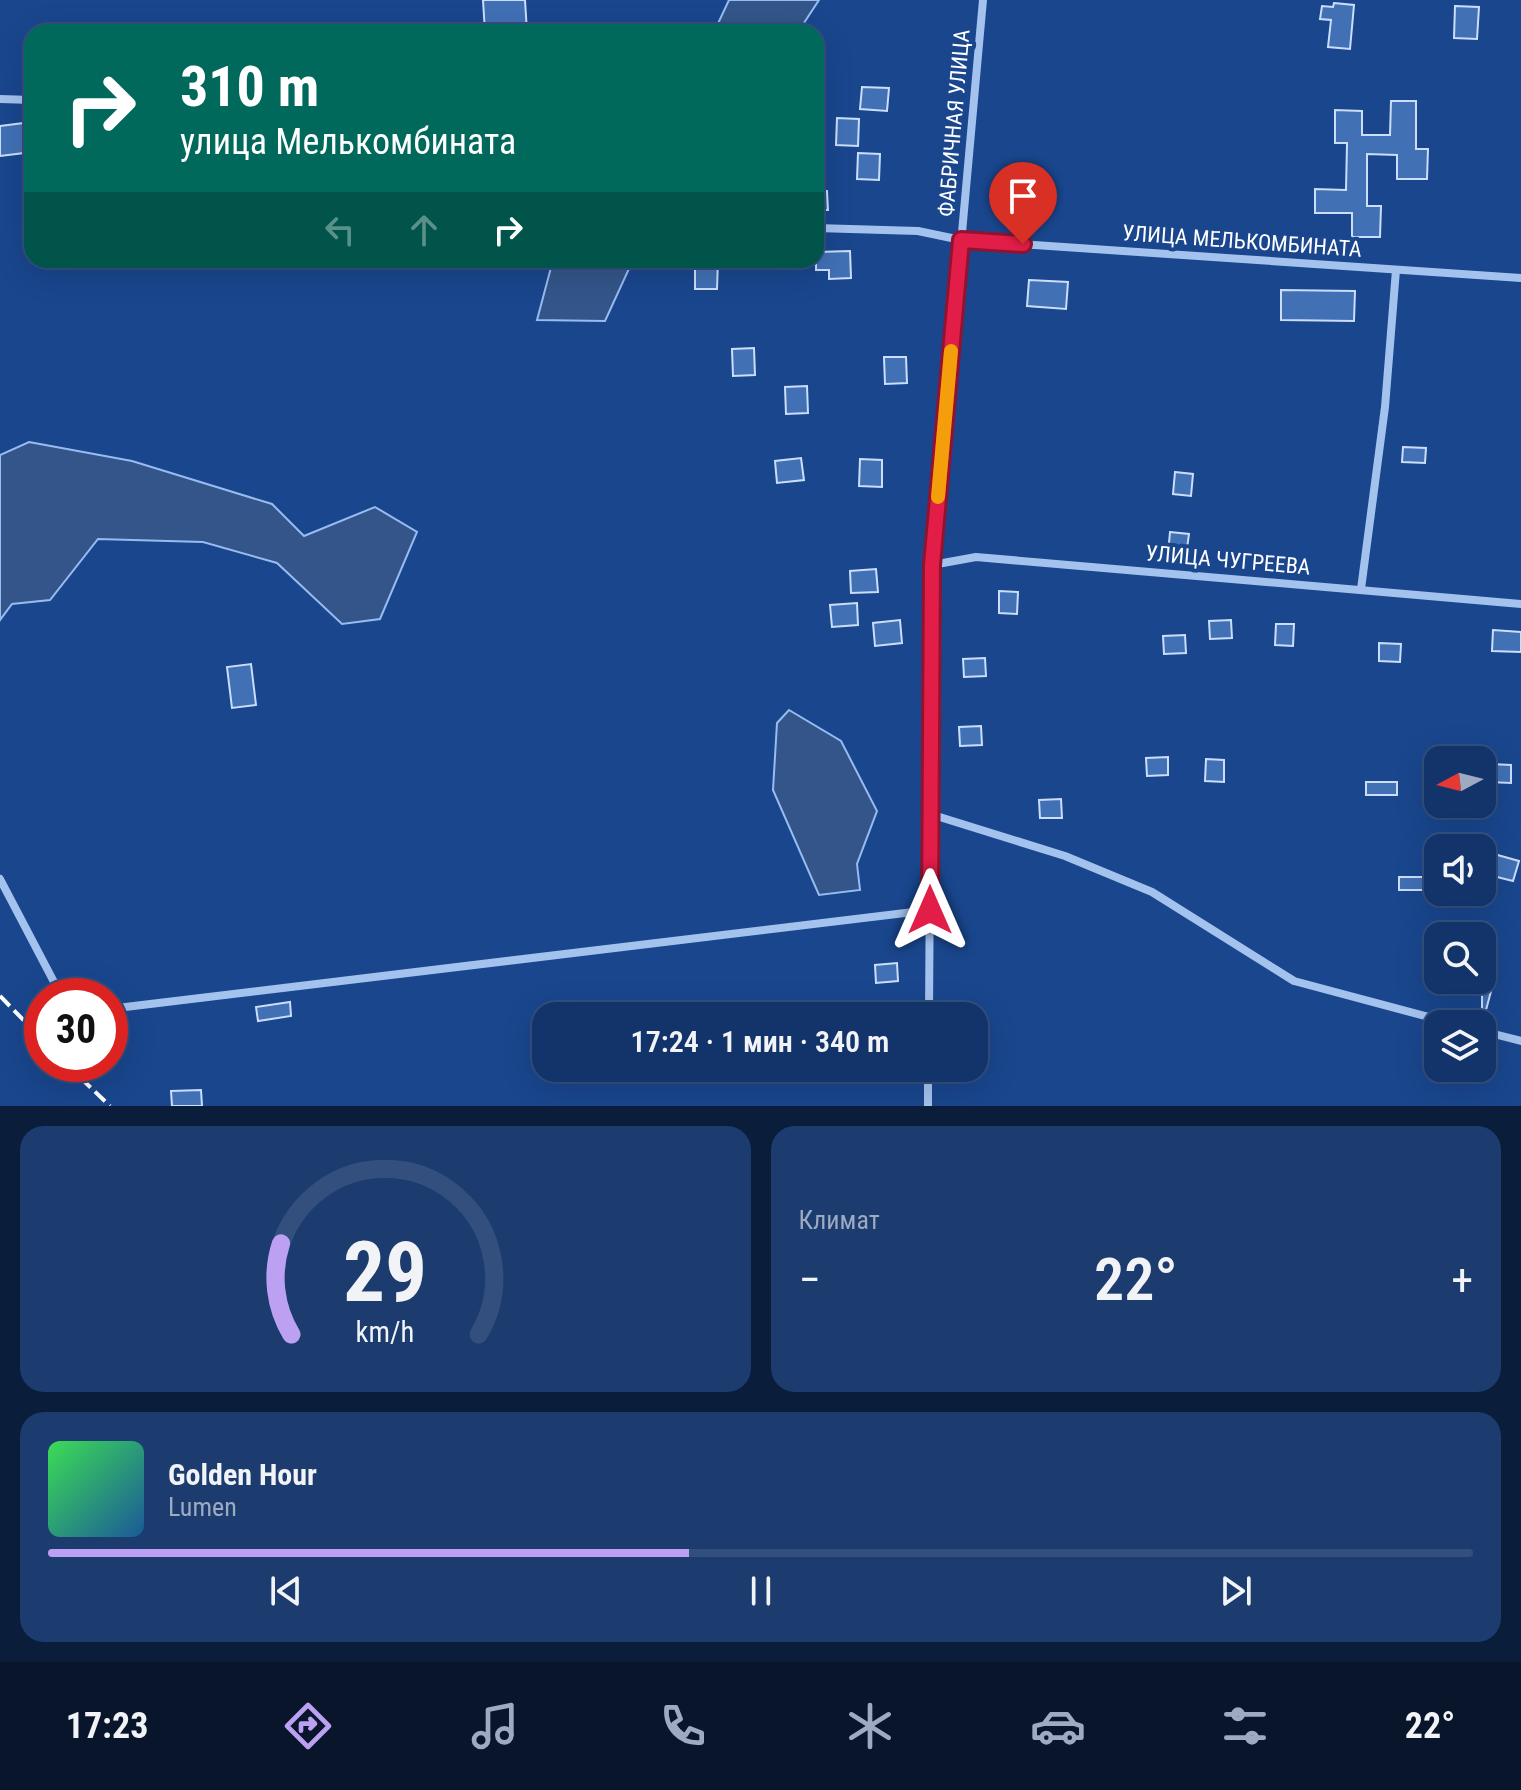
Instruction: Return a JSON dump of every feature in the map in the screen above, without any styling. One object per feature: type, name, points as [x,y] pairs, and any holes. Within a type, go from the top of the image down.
[{"type":"street","name":"ФАБРИЧНАЯ УЛИЦА","points":[[929,1002],[932,565],[983,0]]},
{"type":"street","points":[[0,99],[24,100]]},
{"type":"street","name":"УЛИЦА МЕЛЬКОМБИНАТА","points":[[824,228],[918,231],[961,240],[1521,278]]},
{"type":"street","points":[[1361,589],[1385,407],[1396,270]]},
{"type":"street","name":"УЛИЦА ЧУГРЕЕВА","points":[[932,565],[976,557],[1521,604]]},
{"type":"street","points":[[930,814],[1065,856],[1152,892],[1294,981],[1424,1016]]},
{"type":"street","points":[[0,879],[52,978]]},
{"type":"street","points":[[128,1007],[930,910]]},
{"type":"street","points":[[1496,1035],[1521,1041]]},
{"type":"street","points":[[928,1082],[928,1106]]},
{"type":"water","points":[[729,0],[819,0],[803,24],[718,24]]},
{"type":"water","points":[[551,268],[629,268],[605,321],[537,320]]},
{"type":"water","points":[[29,442],[132,461],[272,504],[304,536],[375,507],[417,532],[380,619],[342,624],[277,563],[203,542],[98,539],[50,600],[12,604],[0,620],[0,455]]},
{"type":"water","points":[[789,710],[841,741],[877,811],[857,864],[860,890],[819,895],[773,790],[777,723]]},
{"type":"building","points":[[483,0],[525,0],[526,24],[484,24]]},
{"type":"building","points":[[1334,3],[1354,5],[1350,49],[1328,47],[1331,20],[1320,19],[1322,6],[1333,7]]},
{"type":"building","points":[[1455,6],[1479,7],[1477,39],[1454,38]]},
{"type":"building","points":[[862,87],[889,88],[887,111],[860,109]]},
{"type":"building","points":[[1391,101],[1416,101],[1416,149],[1428,149],[1427,179],[1397,179],[1397,155],[1367,154],[1367,206],[1381,206],[1380,237],[1352,237],[1352,213],[1315,213],[1315,189],[1346,190],[1347,143],[1335,143],[1335,110],[1362,111],[1362,135],[1390,135]]},
{"type":"building","points":[[837,118],[859,119],[858,146],[836,145]]},
{"type":"building","points":[[24,123],[24,153],[0,156],[0,126]]},
{"type":"building","points":[[858,153],[880,154],[879,180],[857,179]]},
{"type":"building","points":[[824,191],[827,191],[828,210],[824,210]]},
{"type":"building","points":[[850,251],[851,278],[829,279],[829,270],[816,270],[824,268],[824,252]]},
{"type":"building","points":[[695,268],[718,268],[717,289],[695,289]]},
{"type":"building","points":[[1029,280],[1068,282],[1066,309],[1027,306]]},
{"type":"building","points":[[1281,290],[1355,291],[1354,321],[1281,320]]},
{"type":"building","points":[[754,348],[755,375],[733,376],[732,349]]},
{"type":"building","points":[[884,357],[906,357],[907,383],[885,384]]},
{"type":"building","points":[[807,386],[808,413],[786,414],[785,387]]},
{"type":"building","points":[[1403,447],[1426,448],[1425,463],[1402,462]]},
{"type":"building","points":[[801,458],[804,480],[777,483],[775,461]]},
{"type":"building","points":[[860,459],[882,460],[882,487],[859,486]]},
{"type":"building","points":[[1175,472],[1193,474],[1191,496],[1173,494]]},
{"type":"building","points":[[1170,532],[1189,534],[1186,556],[1168,554]]},
{"type":"building","points":[[876,569],[878,592],[851,593],[850,571]]},
{"type":"building","points":[[999,591],[1018,592],[1017,614],[999,613]]},
{"type":"building","points":[[857,603],[858,625],[832,627],[830,605]]},
{"type":"building","points":[[900,620],[902,643],[875,646],[873,623]]},
{"type":"building","points":[[1231,620],[1232,638],[1210,639],[1209,621]]},
{"type":"building","points":[[1276,624],[1294,624],[1293,646],[1275,645]]},
{"type":"building","points":[[1493,630],[1521,632],[1521,652],[1492,651]]},
{"type":"building","points":[[1185,635],[1186,653],[1164,654],[1163,636]]},
{"type":"building","points":[[1379,643],[1401,644],[1400,662],[1379,661]]},
{"type":"building","points":[[985,658],[986,676],[964,677],[963,659]]},
{"type":"building","points":[[251,664],[256,705],[232,708],[227,667]]},
{"type":"building","points":[[981,726],[982,745],[960,746],[959,727]]},
{"type":"building","points":[[1168,757],[1168,775],[1147,776],[1146,758]]},
{"type":"building","points":[[1206,759],[1224,760],[1224,782],[1205,781]]},
{"type":"building","points":[[1496,764],[1511,765],[1511,783],[1496,782]]},
{"type":"building","points":[[1366,782],[1397,782],[1397,795],[1366,795]]},
{"type":"building","points":[[1061,799],[1062,818],[1040,818],[1039,800]]},
{"type":"building","points":[[1496,855],[1519,861],[1513,881],[1496,877]]},
{"type":"building","points":[[1399,877],[1424,877],[1424,890],[1399,890]]},
{"type":"building","points":[[897,963],[898,981],[876,983],[875,965]]},
{"type":"building","points":[[1482,994],[1490,994],[1486,1010],[1482,1009]]},
{"type":"building","points":[[290,1002],[291,1016],[258,1021],[256,1007]]},
{"type":"building","points":[[201,1090],[202,1106],[172,1106],[171,1091]]},
{"type":"railway","points":[[0,996],[24,1021]]},
{"type":"railway","points":[[85,1082],[110,1106]]},
{"type":"slow traffic","points":[[938,497],[951,351]]},
{"type":"route","points":[[930,910],[932,565],[961,240],[1023,244]]}]
